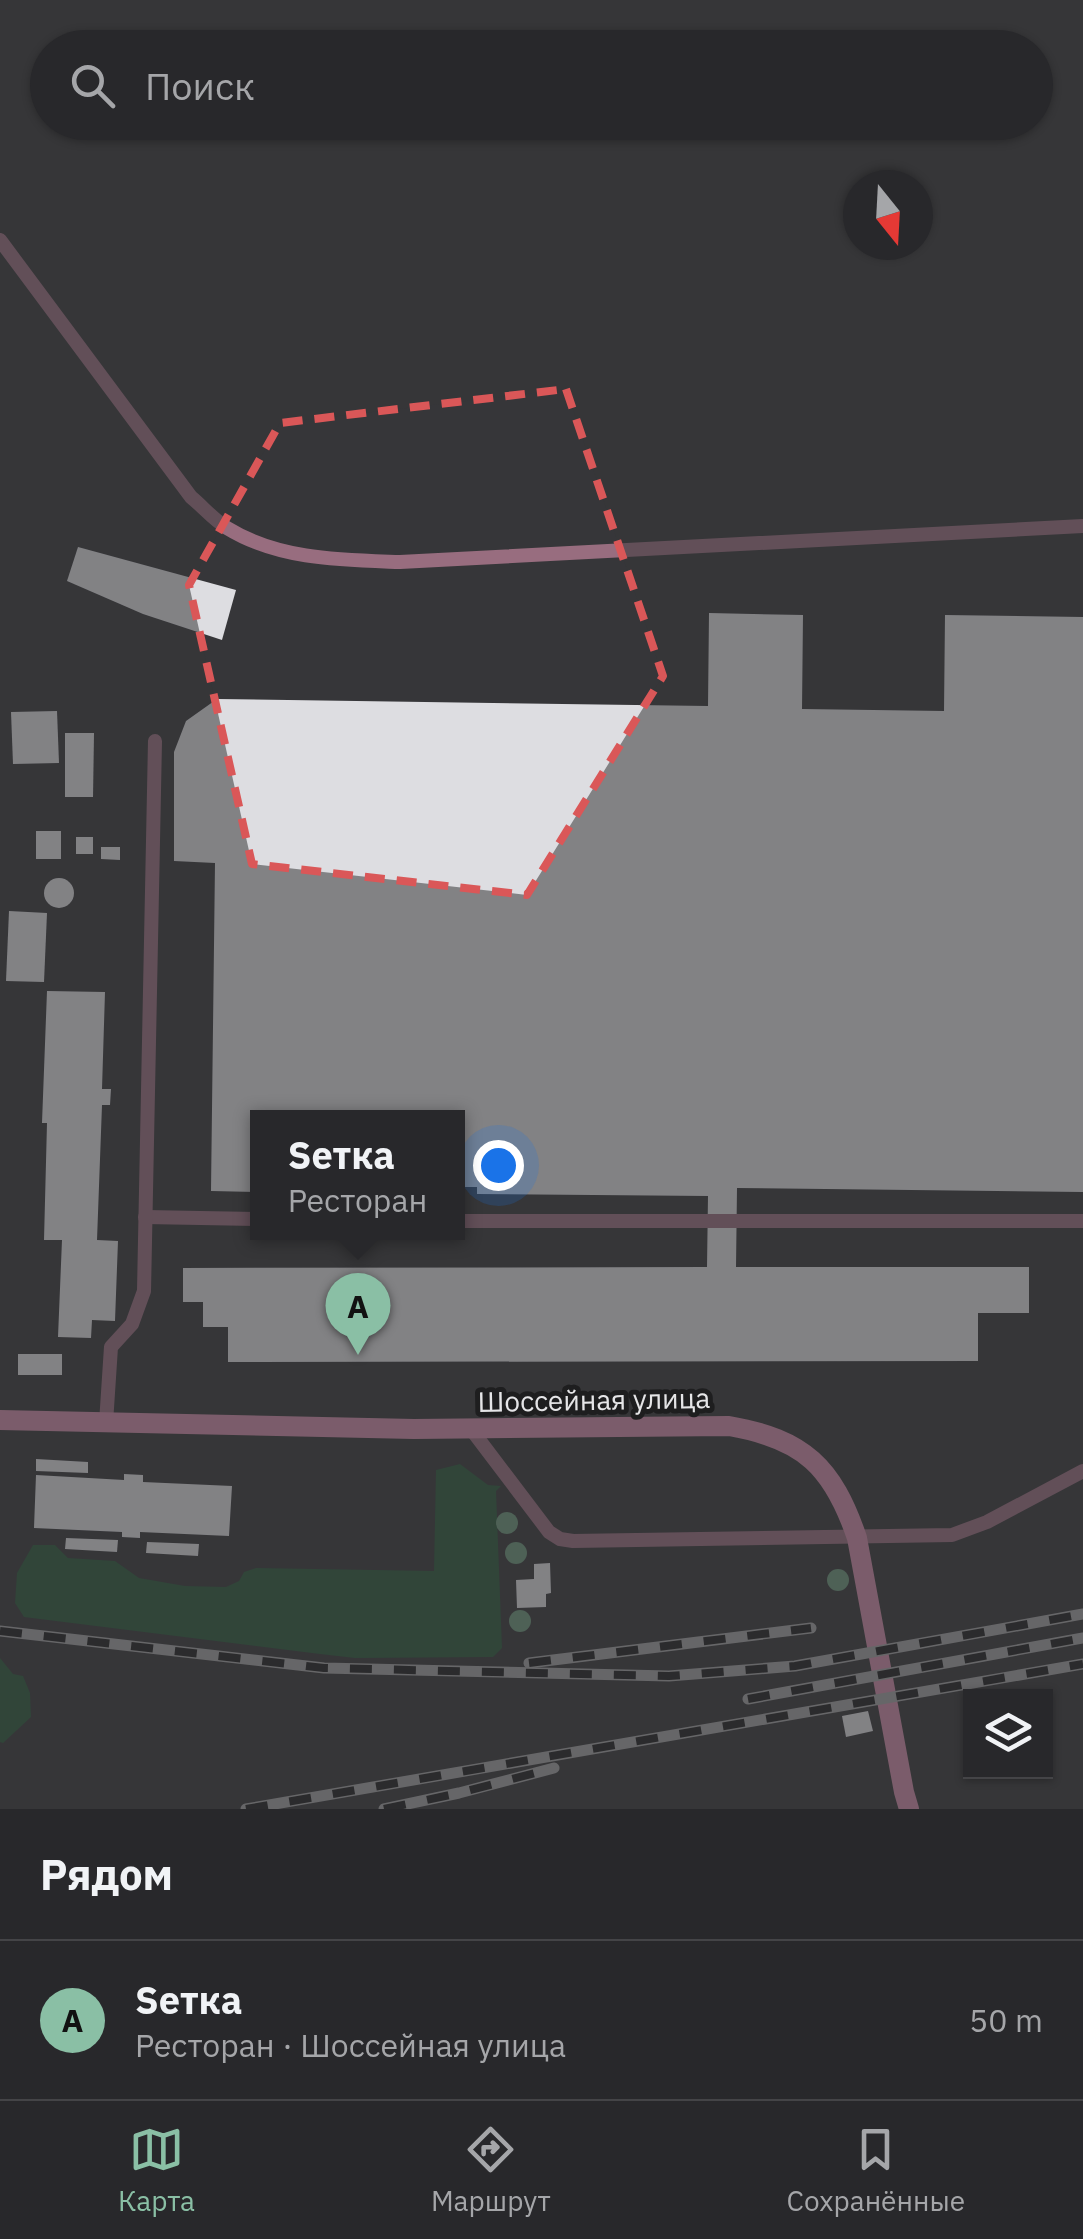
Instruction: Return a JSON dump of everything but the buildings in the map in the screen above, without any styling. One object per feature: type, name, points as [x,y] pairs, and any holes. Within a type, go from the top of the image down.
[{"type":"street","name":"Шоссейная улица","points":[[0,1420],[471,1429],[729,1426],[793,1445],[822,1467],[840,1494],[857,1538],[910,1809]]},
{"type":"lane","points":[[0,240],[191,497],[226,527],[261,544],[316,558],[400,562],[1083,526]]},
{"type":"lane","points":[[106,1423],[112,1347],[132,1324],[144,1290],[155,741]]},
{"type":"lane","points":[[145,1217],[250,1219]]},
{"type":"lane","points":[[465,1222],[1083,1220]]},
{"type":"lane","points":[[471,1429],[542,1524],[560,1539],[596,1542],[952,1535],[987,1522],[1083,1471]]},
{"type":"highlighted area","points":[[566,389],[663,676],[527,895],[252,864],[189,585],[280,423]]},
{"type":"green space","points":[[460,1464],[488,1485],[501,1486],[496,1491],[502,1648],[493,1657],[355,1658],[24,1617],[15,1603],[17,1573],[33,1545],[55,1545],[68,1558],[115,1561],[139,1578],[185,1586],[226,1587],[239,1581],[244,1572],[256,1568],[434,1571],[436,1470]]},
{"type":"green space","points":[[0,1658],[13,1674],[23,1676],[30,1693],[31,1717],[3,1743],[0,1742]]},
{"type":"railway","points":[[0,1631],[324,1668],[669,1676],[795,1666],[1083,1614]]},
{"type":"railway","points":[[529,1663],[811,1628]]},
{"type":"railway","points":[[748,1699],[1083,1638]]},
{"type":"railway","points":[[246,1809],[1083,1664]]},
{"type":"railway","points":[[384,1809],[554,1768]]},
{"type":"place","name":"Sетка","points":[[358,1355]]}]
